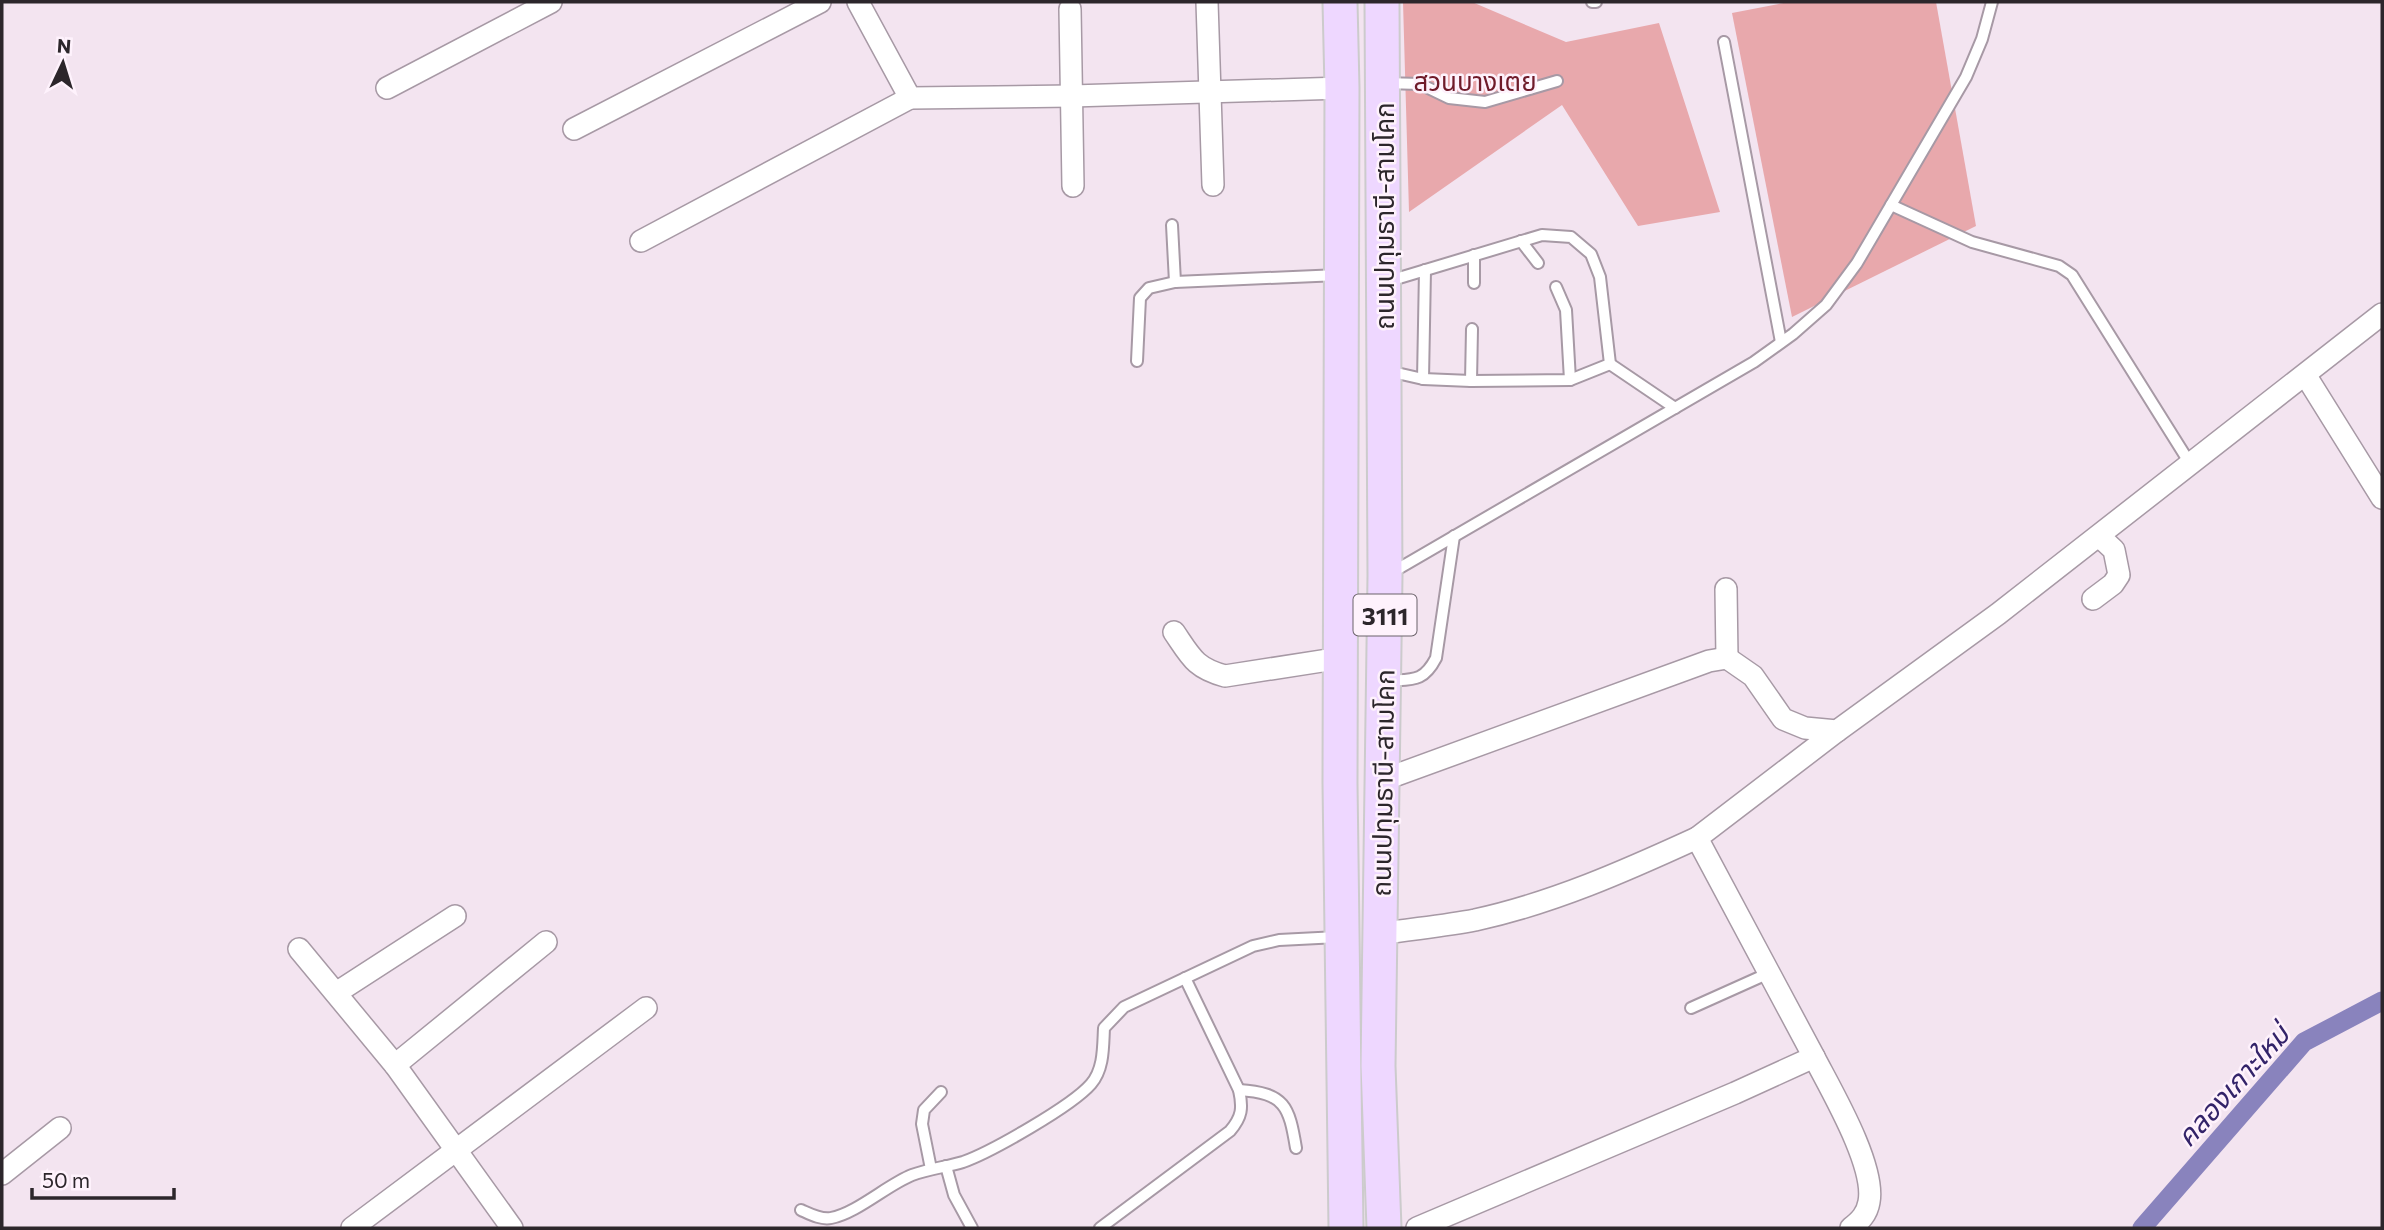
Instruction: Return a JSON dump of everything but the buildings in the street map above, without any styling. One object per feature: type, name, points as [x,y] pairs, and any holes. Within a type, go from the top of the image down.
[{"type":"main road","name":"ถนนปทุมธานี-สามโคก","points":[[1340,2],[1341,936],[1345,1228]]},
{"type":"main road","name":"ถนนปทุมธานี-สามโคก","points":[[1382,2],[1385,576],[1378,1066],[1384,1228]]},
{"type":"street","points":[[387,88],[551,2]]},
{"type":"street","points":[[574,129],[820,2]]},
{"type":"street","points":[[858,2],[911,98]]},
{"type":"street","points":[[1207,2],[1213,185]]},
{"type":"street","points":[[1070,9],[1073,186]]},
{"type":"street","points":[[641,241],[911,98],[1342,88]]},
{"type":"street","points":[[1380,934],[1474,920],[1529,906],[1604,880],[1697,838],[1998,614],[2382,314]]},
{"type":"street","points":[[2306,376],[2382,498]]},
{"type":"street","points":[[2093,599],[2113,584],[2119,575],[2114,550],[2099,536]]},
{"type":"street","points":[[1726,589],[1727,658]]},
{"type":"street","points":[[1174,632],[1195,663],[1207,671],[1225,676],[1341,658]]},
{"type":"street","points":[[1383,779],[1709,661],[1727,658],[1753,676],[1783,719],[1805,728],[1837,732]]},
{"type":"street","points":[[1697,838],[1853,1135],[1868,1177],[1870,1202],[1863,1219],[1851,1228]]},
{"type":"street","points":[[336,993],[455,916]]},
{"type":"street","points":[[395,1065],[546,942]]},
{"type":"street","points":[[299,949],[395,1065],[512,1228]]},
{"type":"street","points":[[352,1228],[646,1008]]},
{"type":"street","points":[[1417,1228],[1814,1057]]},
{"type":"street","points":[[2,1174],[60,1128]]},
{"type":"lane","points":[[1385,576],[1754,362],[1826,304],[1857,263],[1966,77],[1982,38],[1992,2]]},
{"type":"lane","points":[[1724,42],[1782,342]]},
{"type":"lane","points":[[1382,83],[1420,84],[1449,98],[1485,102],[1557,81]]},
{"type":"lane","points":[[1891,205],[1972,242],[2059,266],[2072,275],[2191,465]]},
{"type":"lane","points":[[1172,225],[1175,282]]},
{"type":"lane","points":[[1382,283],[1542,234],[1571,236],[1591,254],[1600,277],[1611,364],[1675,408]]},
{"type":"lane","points":[[1521,241],[1538,263]]},
{"type":"lane","points":[[1474,255],[1474,283]]},
{"type":"lane","points":[[1423,379],[1425,270]]},
{"type":"lane","points":[[1137,361],[1140,298],[1149,288],[1175,282],[1342,275]]},
{"type":"lane","points":[[1556,287],[1566,310],[1570,380]]},
{"type":"lane","points":[[1471,381],[1472,329]]},
{"type":"lane","points":[[1383,370],[1423,379],[1570,380],[1611,364]]},
{"type":"lane","points":[[1384,681],[1419,679],[1429,672],[1437,650],[1454,536]]},
{"type":"lane","points":[[801,1210],[830,1218],[911,1175],[979,1156],[1059,1109],[1090,1084],[1103,1053],[1104,1028],[1124,1007],[1253,946],[1279,940],[1341,936]]},
{"type":"lane","points":[[1691,1008],[1769,972]]},
{"type":"lane","points":[[1100,1228],[1240,1121],[1243,1106],[1239,1090],[1185,978]]},
{"type":"lane","points":[[1239,1090],[1259,1091],[1274,1096],[1285,1108],[1292,1122],[1296,1148]]},
{"type":"lane","points":[[931,1169],[922,1124],[924,1110],[941,1092]]},
{"type":"lane","points":[[946,1166],[954,1195],[972,1228]]},
{"type":"green space","name":"สวนบางเตย","points":[[1403,2],[1472,2],[1566,42],[1659,23],[1720,212],[1638,226],[1562,105],[1409,212]]},
{"type":"green space","points":[[1789,2],[1936,2],[1976,226],[1792,317],[1732,13]]},
{"type":"waterway","name":"คลองเกาะใหม่","points":[[2142,1228],[2304,1042],[2382,1001]]}]
